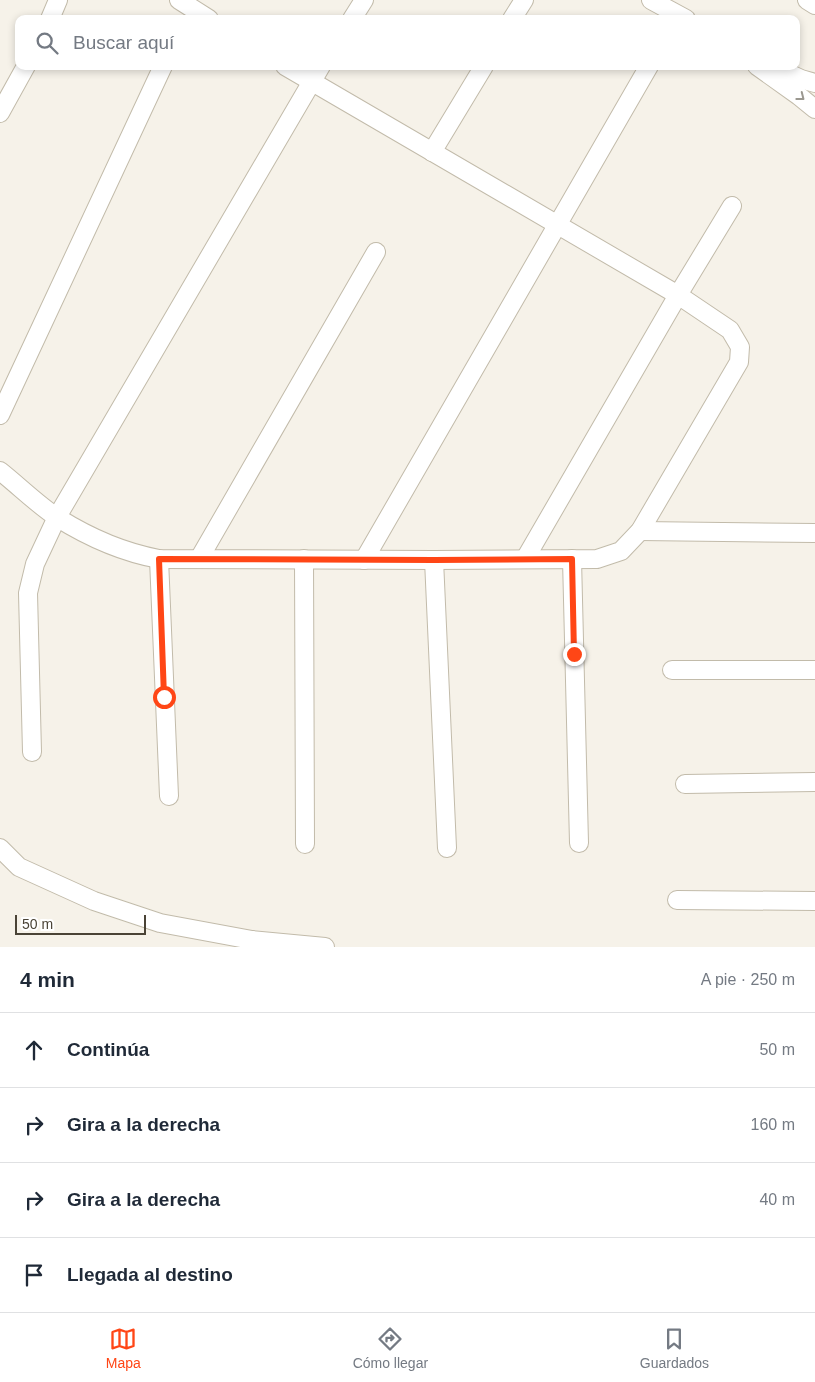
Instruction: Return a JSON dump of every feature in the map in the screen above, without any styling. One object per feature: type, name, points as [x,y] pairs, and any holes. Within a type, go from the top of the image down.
[{"type":"street","points":[[52,15],[58,0]]},
{"type":"street","points":[[355,15],[364,0]]},
{"type":"street","points":[[515,15],[524,0]]},
{"type":"street","points":[[651,0],[677,15]]},
{"type":"street","points":[[806,0],[815,5]]},
{"type":"street","points":[[187,6],[202,15]]},
{"type":"street","points":[[0,113],[24,70]]},
{"type":"street","points":[[0,415],[161,70]]},
{"type":"street","points":[[0,472],[57,517],[102,542],[134,554],[159,559],[597,559],[621,551],[640,531],[739,362],[740,347],[730,330],[678,295],[292,70]]},
{"type":"street","points":[[32,752],[28,593],[35,564],[57,517],[318,70]]},
{"type":"street","points":[[432,152],[482,70]]},
{"type":"street","points":[[364,560],[647,70]]},
{"type":"street","points":[[763,70],[815,109]]},
{"type":"street","points":[[782,70],[815,83]]},
{"type":"street","points":[[525,559],[678,295],[732,206]]},
{"type":"street","points":[[199,559],[376,252]]},
{"type":"street","points":[[640,531],[815,533]]},
{"type":"street","points":[[159,559],[169,796]]},
{"type":"street","points":[[304,559],[305,844]]},
{"type":"street","points":[[572,559],[579,843]]},
{"type":"street","points":[[434,560],[447,848]]},
{"type":"street","points":[[672,670],[815,670]]},
{"type":"street","points":[[685,784],[815,782]]},
{"type":"street","points":[[0,848],[19,867],[94,901],[160,923],[252,940],[325,947]]},
{"type":"street","points":[[677,900],[815,901]]},
{"type":"route","points":[[164,697],[159,559],[572,559],[574,654]]}]
